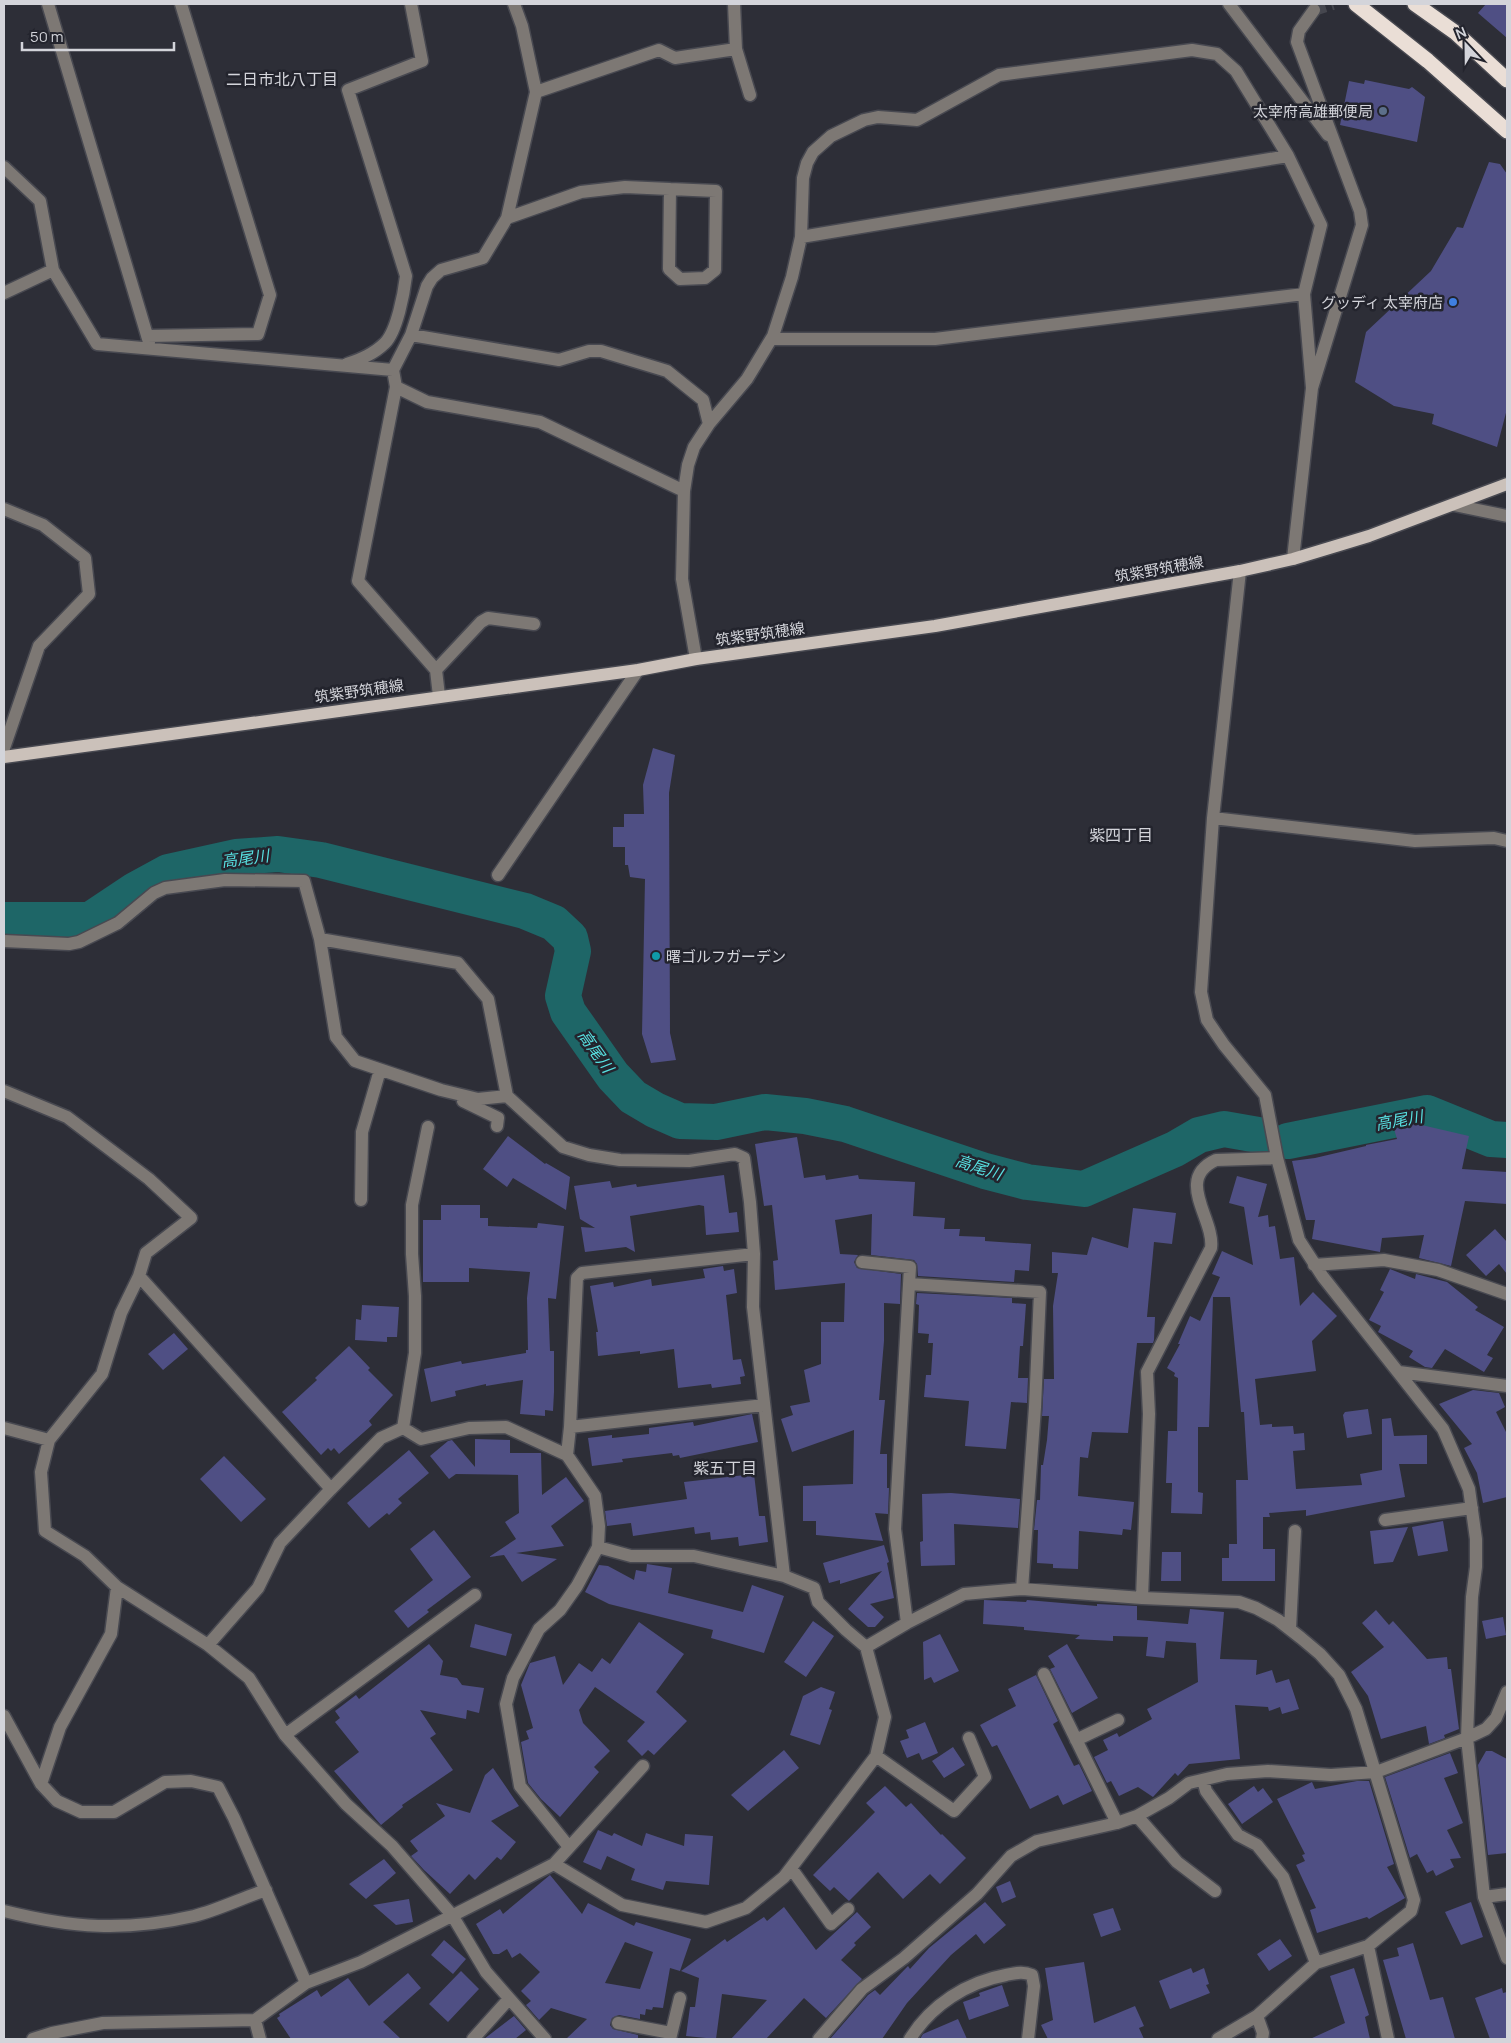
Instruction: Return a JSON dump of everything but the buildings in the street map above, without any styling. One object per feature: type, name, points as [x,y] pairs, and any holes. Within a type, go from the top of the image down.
[{"type":"highway","points":[[1356,4],[1428,61],[1507,131]]},
{"type":"highway","points":[[1415,4],[1456,33],[1507,80]]},
{"type":"main road","name":"筑紫野筑穂線","points":[[4,757],[638,670],[696,659],[935,626],[1240,571],[1369,536],[1507,484]]},
{"type":"street","points":[[48,4],[152,349]]},
{"type":"street","points":[[147,336],[258,334],[270,294],[180,4]]},
{"type":"street","points":[[344,365],[368,356],[386,342],[402,302],[406,276],[348,90],[422,61],[411,4]]},
{"type":"street","points":[[439,696],[436,670],[358,581],[396,387],[393,370],[411,335],[427,286],[432,278],[441,270],[483,258],[507,218],[536,92],[522,26],[514,4]]},
{"type":"street","points":[[734,4],[736,49],[750,95]]},
{"type":"street","points":[[1229,4],[1337,147]]},
{"type":"street","points":[[1293,558],[1312,388],[1362,225],[1360,210],[1297,42],[1299,31],[1314,10]]},
{"type":"street","points":[[536,92],[659,50],[675,58],[736,49]]},
{"type":"street","points":[[696,659],[682,579],[684,491],[688,465],[694,447],[709,424],[747,378],[772,339],[792,277],[801,237],[804,178],[807,163],[820,144],[847,128],[878,116],[917,120],[1000,75],[1192,50],[1217,54],[1236,71],[1288,156],[1321,225],[1304,294],[1312,388]]},
{"type":"street","points":[[801,237],[1288,156]]},
{"type":"street","points":[[4,167],[40,201],[53,270],[97,344],[393,370]]},
{"type":"street","points":[[507,218],[581,192],[625,187],[670,188],[716,191],[715,270],[705,278],[680,279],[669,269],[670,188]]},
{"type":"street","points":[[4,294],[53,270]]},
{"type":"street","points":[[772,339],[934,339],[1304,294]]},
{"type":"street","points":[[411,335],[560,360],[589,351],[600,351],[667,371],[703,400],[709,424]]},
{"type":"street","points":[[396,387],[427,402],[540,422],[684,491]]},
{"type":"street","points":[[1454,505],[1507,516]]},
{"type":"street","points":[[4,509],[43,525],[85,558],[88,594],[40,646],[4,748]]},
{"type":"street","points":[[1240,571],[1213,818],[1202,992],[1207,1020],[1224,1045],[1265,1095],[1277,1158],[1299,1240],[1314,1265],[1443,1429],[1470,1489],[1476,1539],[1476,1567],[1472,1597],[1468,1738],[1484,1897],[1507,1958]]},
{"type":"street","points":[[436,670],[481,622],[488,618],[534,624]]},
{"type":"street","points":[[498,875],[638,670]]},
{"type":"street","points":[[1213,818],[1415,841],[1494,838],[1507,841]]},
{"type":"street","points":[[4,942],[69,944],[79,942],[118,923],[154,893],[165,888],[225,880],[304,881],[320,939],[336,1037],[355,1061],[440,1090],[478,1099],[507,1096]]},
{"type":"street","points":[[320,939],[458,963],[488,999],[507,1096],[563,1147],[589,1155],[620,1160],[689,1161],[735,1154],[744,1158],[754,1254],[753,1307],[784,1576]]},
{"type":"street","points":[[361,1200],[362,1132],[380,1070]]},
{"type":"street","points":[[440,1090],[498,1118],[497,1126]]},
{"type":"street","points":[[4,1091],[68,1117],[148,1179],[191,1218],[146,1253],[139,1276],[121,1313],[102,1374],[49,1440],[41,1472],[45,1531],[85,1556],[117,1587],[208,1645],[249,1678],[285,1735],[340,1798],[392,1846],[452,1915],[486,1972],[508,2000],[544,2039]]},
{"type":"street","points":[[403,1428],[415,1353],[412,1205],[428,1127]]},
{"type":"street","points":[[1142,1598],[1149,1414],[1147,1372],[1211,1248],[1212,1238],[1198,1196],[1198,1180],[1208,1164],[1216,1160],[1277,1158]]},
{"type":"street","points":[[566,1455],[570,1427],[577,1278],[582,1273],[754,1254]]},
{"type":"street","points":[[1314,1265],[1384,1260],[1438,1270],[1507,1294]]},
{"type":"street","points":[[862,1262],[910,1267],[895,1529],[906,1623]]},
{"type":"street","points":[[139,1276],[331,1489]]},
{"type":"street","points":[[909,1284],[1040,1292],[1035,1407],[1022,1589]]},
{"type":"street","points":[[1399,1372],[1507,1386]]},
{"type":"street","points":[[570,1427],[764,1405]]},
{"type":"street","points":[[403,1428],[421,1439],[469,1428],[506,1427],[566,1455],[595,1496],[599,1526],[598,1547],[577,1586],[560,1610],[539,1629],[513,1678],[506,1704],[520,1786],[569,1847]]},
{"type":"street","points":[[4,1428],[49,1440]]},
{"type":"street","points":[[208,1645],[258,1588],[280,1543],[381,1438],[403,1428]]},
{"type":"street","points":[[1385,1520],[1472,1508]]},
{"type":"street","points":[[1290,1629],[1295,1531]]},
{"type":"street","points":[[554,1864],[622,1905],[706,1922],[746,1908],[784,1877],[876,1756],[885,1717],[866,1647],[818,1602],[814,1588],[784,1576],[694,1556],[631,1556],[598,1547]]},
{"type":"street","points":[[41,1784],[60,1727],[111,1634],[117,1587]]},
{"type":"street","points":[[866,1647],[906,1623],[964,1594],[1022,1589],[1142,1598],[1239,1602],[1256,1608],[1290,1629],[1320,1654],[1339,1675],[1356,1709],[1376,1772],[1414,1900],[1411,1911],[1368,1946],[1316,1963],[1257,2016],[1218,2039]]},
{"type":"street","points":[[285,1735],[475,1594]]},
{"type":"street","points":[[1044,1674],[1117,1824]]},
{"type":"street","points":[[819,2039],[862,1989],[904,1958],[977,1894],[1011,1856],[1037,1841],[1117,1824],[1137,1816],[1169,1798],[1188,1783],[1227,1774],[1268,1770],[1331,1775],[1376,1772],[1468,1738],[1486,1729],[1496,1718],[1507,1692]]},
{"type":"street","points":[[4,1716],[41,1784],[57,1801],[81,1812],[114,1812],[165,1782],[191,1781],[218,1787],[234,1818],[306,1983]]},
{"type":"street","points":[[1076,1740],[1118,1720]]},
{"type":"street","points":[[876,1756],[954,1811],[985,1777],[969,1738]]},
{"type":"street","points":[[33,2039],[52,2032],[103,2023],[255,2020],[306,1983],[361,1962],[554,1864],[643,1766]]},
{"type":"street","points":[[1203,1780],[1206,1791],[1238,1835],[1257,1845],[1283,1877],[1316,1963]]},
{"type":"street","points":[[1137,1816],[1177,1862],[1215,1891]]},
{"type":"street","points":[[791,1868],[831,1924],[848,1909]]},
{"type":"street","points":[[4,1911],[44,1921],[97,1927],[133,1926],[195,1916],[266,1890]]},
{"type":"street","points":[[1484,1897],[1507,1894]]},
{"type":"street","points":[[1368,1946],[1388,2039]]},
{"type":"street","points":[[910,2039],[936,2007],[960,1991],[993,1978],[1025,1972],[1032,1975],[1034,1986],[1028,2039]]},
{"type":"street","points":[[618,2023],[670,2036],[680,1998]]},
{"type":"street","points":[[473,2039],[508,2000]]},
{"type":"street","points":[[1257,2016],[1263,2034],[1262,2039]]},
{"type":"street","points":[[255,2020],[260,2039]]},
{"type":"waterway","name":"高尾川","points":[[4,920],[90,920],[135,890],[168,872],[236,857],[278,854],[321,860],[525,911],[554,923],[570,938],[573,951],[563,996],[568,1012],[613,1076],[633,1097],[655,1110],[680,1121],[716,1122],[765,1112],[805,1116],[845,1124],[985,1171],[1027,1182],[1084,1189],[1175,1149],[1199,1135],[1224,1129],[1264,1136]]},
{"type":"waterway","name":"高尾川","points":[[1288,1141],[1427,1113],[1491,1139],[1507,1140]]},
{"type":"tunnel","points":[[1314,10],[1333,4]]},
{"type":"place","name":"太宰府高雄郵便局","points":[[1383,111]]},
{"type":"place","name":"グッディ 太宰府店","points":[[1453,302]]},
{"type":"place","name":"曙ゴルフガーデン","points":[[656,956]]},
{"type":"district","name":"二日市北八丁目","points":[[282,79]]},
{"type":"district","name":"紫四丁目","points":[[1121,835]]},
{"type":"district","name":"紫五丁目","points":[[725,1468]]}]
